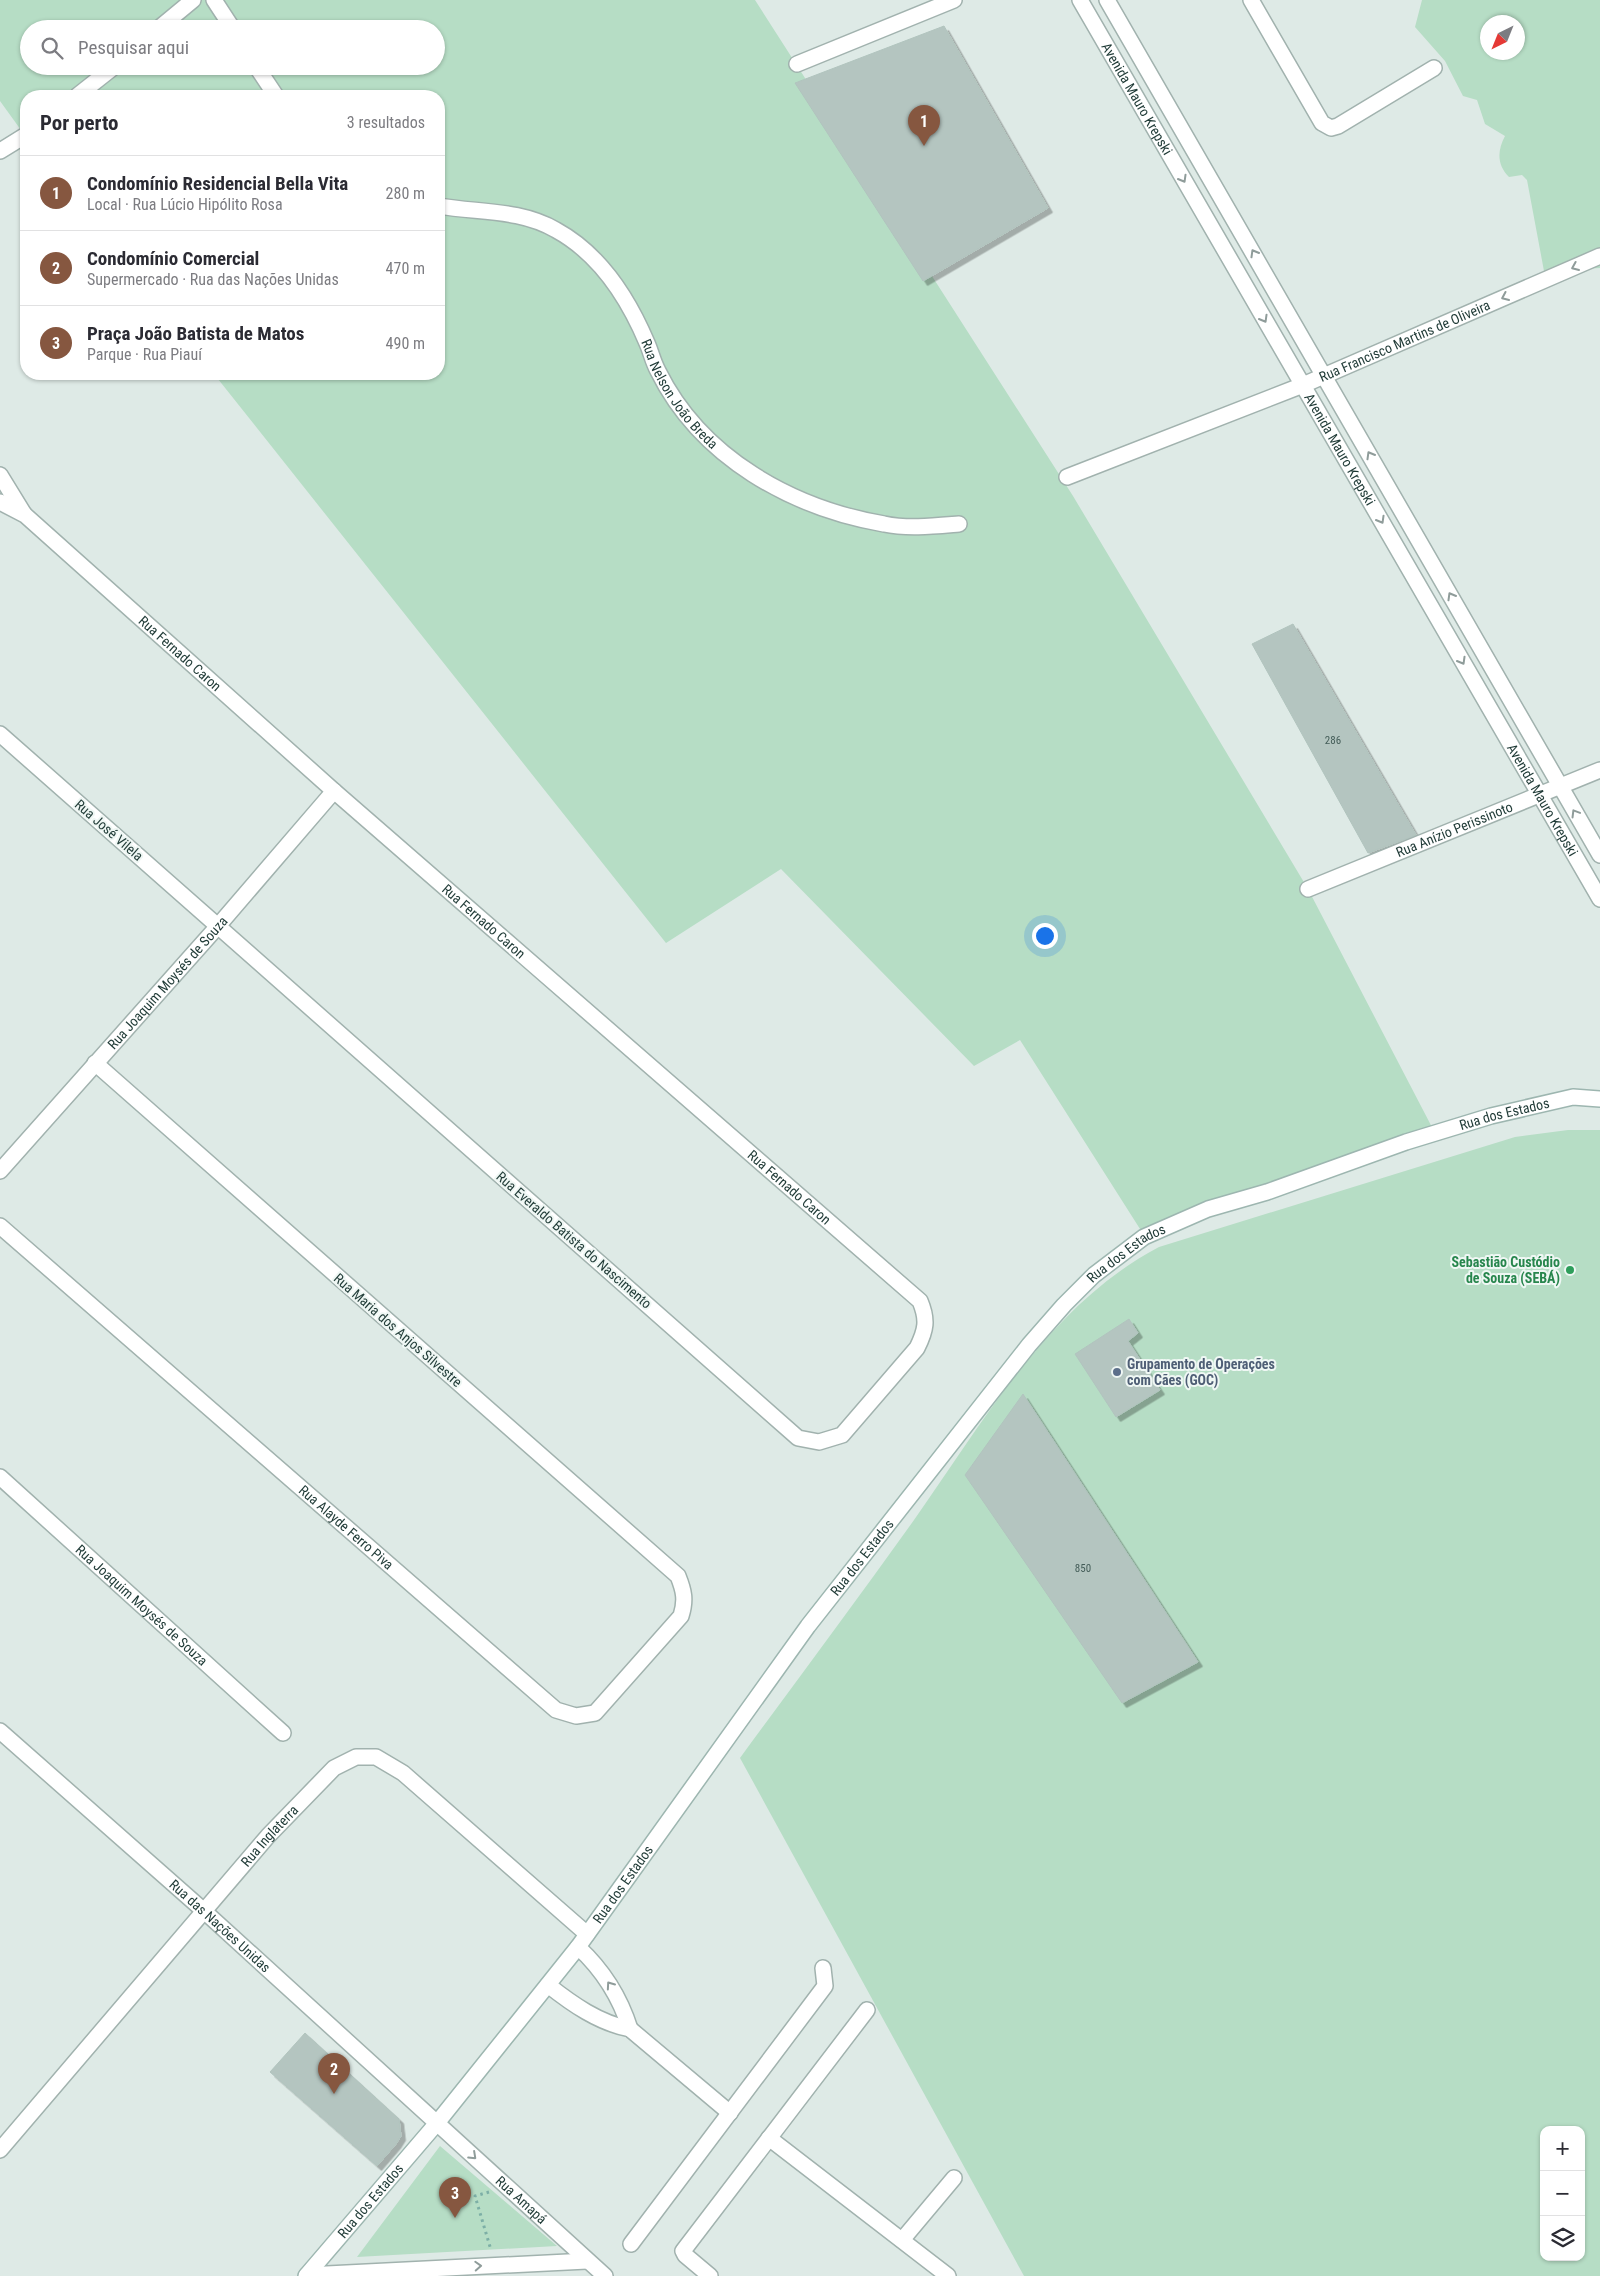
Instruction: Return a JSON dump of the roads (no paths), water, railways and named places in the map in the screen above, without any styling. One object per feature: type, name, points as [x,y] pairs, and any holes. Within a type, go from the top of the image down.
[{"type":"street","points":[[169,20],[193,0]]},
{"type":"street","points":[[214,0],[227,20]]},
{"type":"street","points":[[798,64],[954,0]]},
{"type":"street","name":"Avenida Mauro Krepski","points":[[1080,0],[1600,898]]},
{"type":"street","name":"Avenida Mauro Krepski","points":[[1108,0],[1559,787],[1600,855]]},
{"type":"street","points":[[1250,0],[1322,123],[1331,128],[1338,126],[1434,68]]},
{"type":"street","points":[[85,90],[104,75]]},
{"type":"street","points":[[262,75],[272,90]]},
{"type":"street","points":[[0,151],[20,139]]},
{"type":"street","name":"Rua Nelson João Breda","points":[[445,207],[517,215],[558,230],[580,246],[611,278],[626,300],[647,343],[657,370],[676,401],[696,426],[726,456],[760,480],[816,507],[885,525],[929,526],[960,524]]},
{"type":"street","name":"Rua Francisco Martins de Oliveira","points":[[1067,477],[1325,376],[1600,256]]},
{"type":"street","name":"Rua Fernado Caron","points":[[0,475],[25,515]]},
{"type":"street","name":"Rua Fernado Caron","points":[[0,502],[25,515],[334,791],[920,1301],[926,1315],[924,1334]]},
{"type":"street","name":"Rua José Vilela","points":[[0,734],[218,926]]},
{"type":"street","name":"Rua Anízio Perissinoto","points":[[1308,889],[1600,770]]},
{"type":"street","name":"Rua Joaquim Moysés de Souza","points":[[0,1171],[218,926],[334,791]]},
{"type":"street","name":"Rua Everaldo Batista do Nascimento","points":[[218,926],[798,1438],[819,1442],[842,1435],[917,1348],[924,1334]]},
{"type":"street","name":"Rua Maria dos Anjos Silvestre","points":[[96,1063],[678,1576],[685,1593],[684,1606]]},
{"type":"street","name":"Rua dos Estados","points":[[306,2275],[437,2123],[578,1947],[808,1626],[1029,1345],[1064,1305],[1094,1275],[1144,1237],[1208,1210],[1267,1192],[1406,1142],[1491,1116],[1573,1097],[1600,1099]]},
{"type":"street","name":"Rua Alayde Ferro Piva","points":[[0,1226],[556,1710],[576,1716],[595,1713],[681,1616],[684,1606]]},
{"type":"street","name":"Rua Joaquim Moysés de Souza","points":[[0,1477],[283,1733]]},
{"type":"street","name":"Rua das Nações Unidas","points":[[0,1732],[204,1911],[437,2123]]},
{"type":"street","name":"Rua Inglaterra","points":[[0,2150],[268,1836],[334,1768],[356,1757],[376,1757],[403,1773],[587,1934]]},
{"type":"street","points":[[578,1947],[592,1960],[614,1990],[624,2010],[630,2029]]},
{"type":"street","points":[[631,2244],[825,1986],[823,1968]]},
{"type":"street","points":[[548,1985],[570,2002],[601,2019],[616,2026],[630,2029],[730,2113]]},
{"type":"street","points":[[710,2276],[683,2251],[867,2010]]},
{"type":"street","name":"Rua Amapá","points":[[437,2123],[605,2276]]},
{"type":"street","points":[[769,2138],[948,2276]]},
{"type":"street","points":[[902,2240],[954,2178]]},
{"type":"street","points":[[306,2275],[587,2261]]},
{"type":"place","name":"Condomínio Residencial Bella Vita","points":[[924,146]]},
{"type":"place","name":"Sebastião Custódio de Souza (SEBÁ)","points":[[1570,1270]]},
{"type":"place","name":"Grupamento de Operações com Cães (GOC)","points":[[1117,1372]]},
{"type":"place","name":"Condomínio Comercial","points":[[334,2094]]},
{"type":"place","name":"Praça João Batista de Matos","points":[[455,2218]]}]
